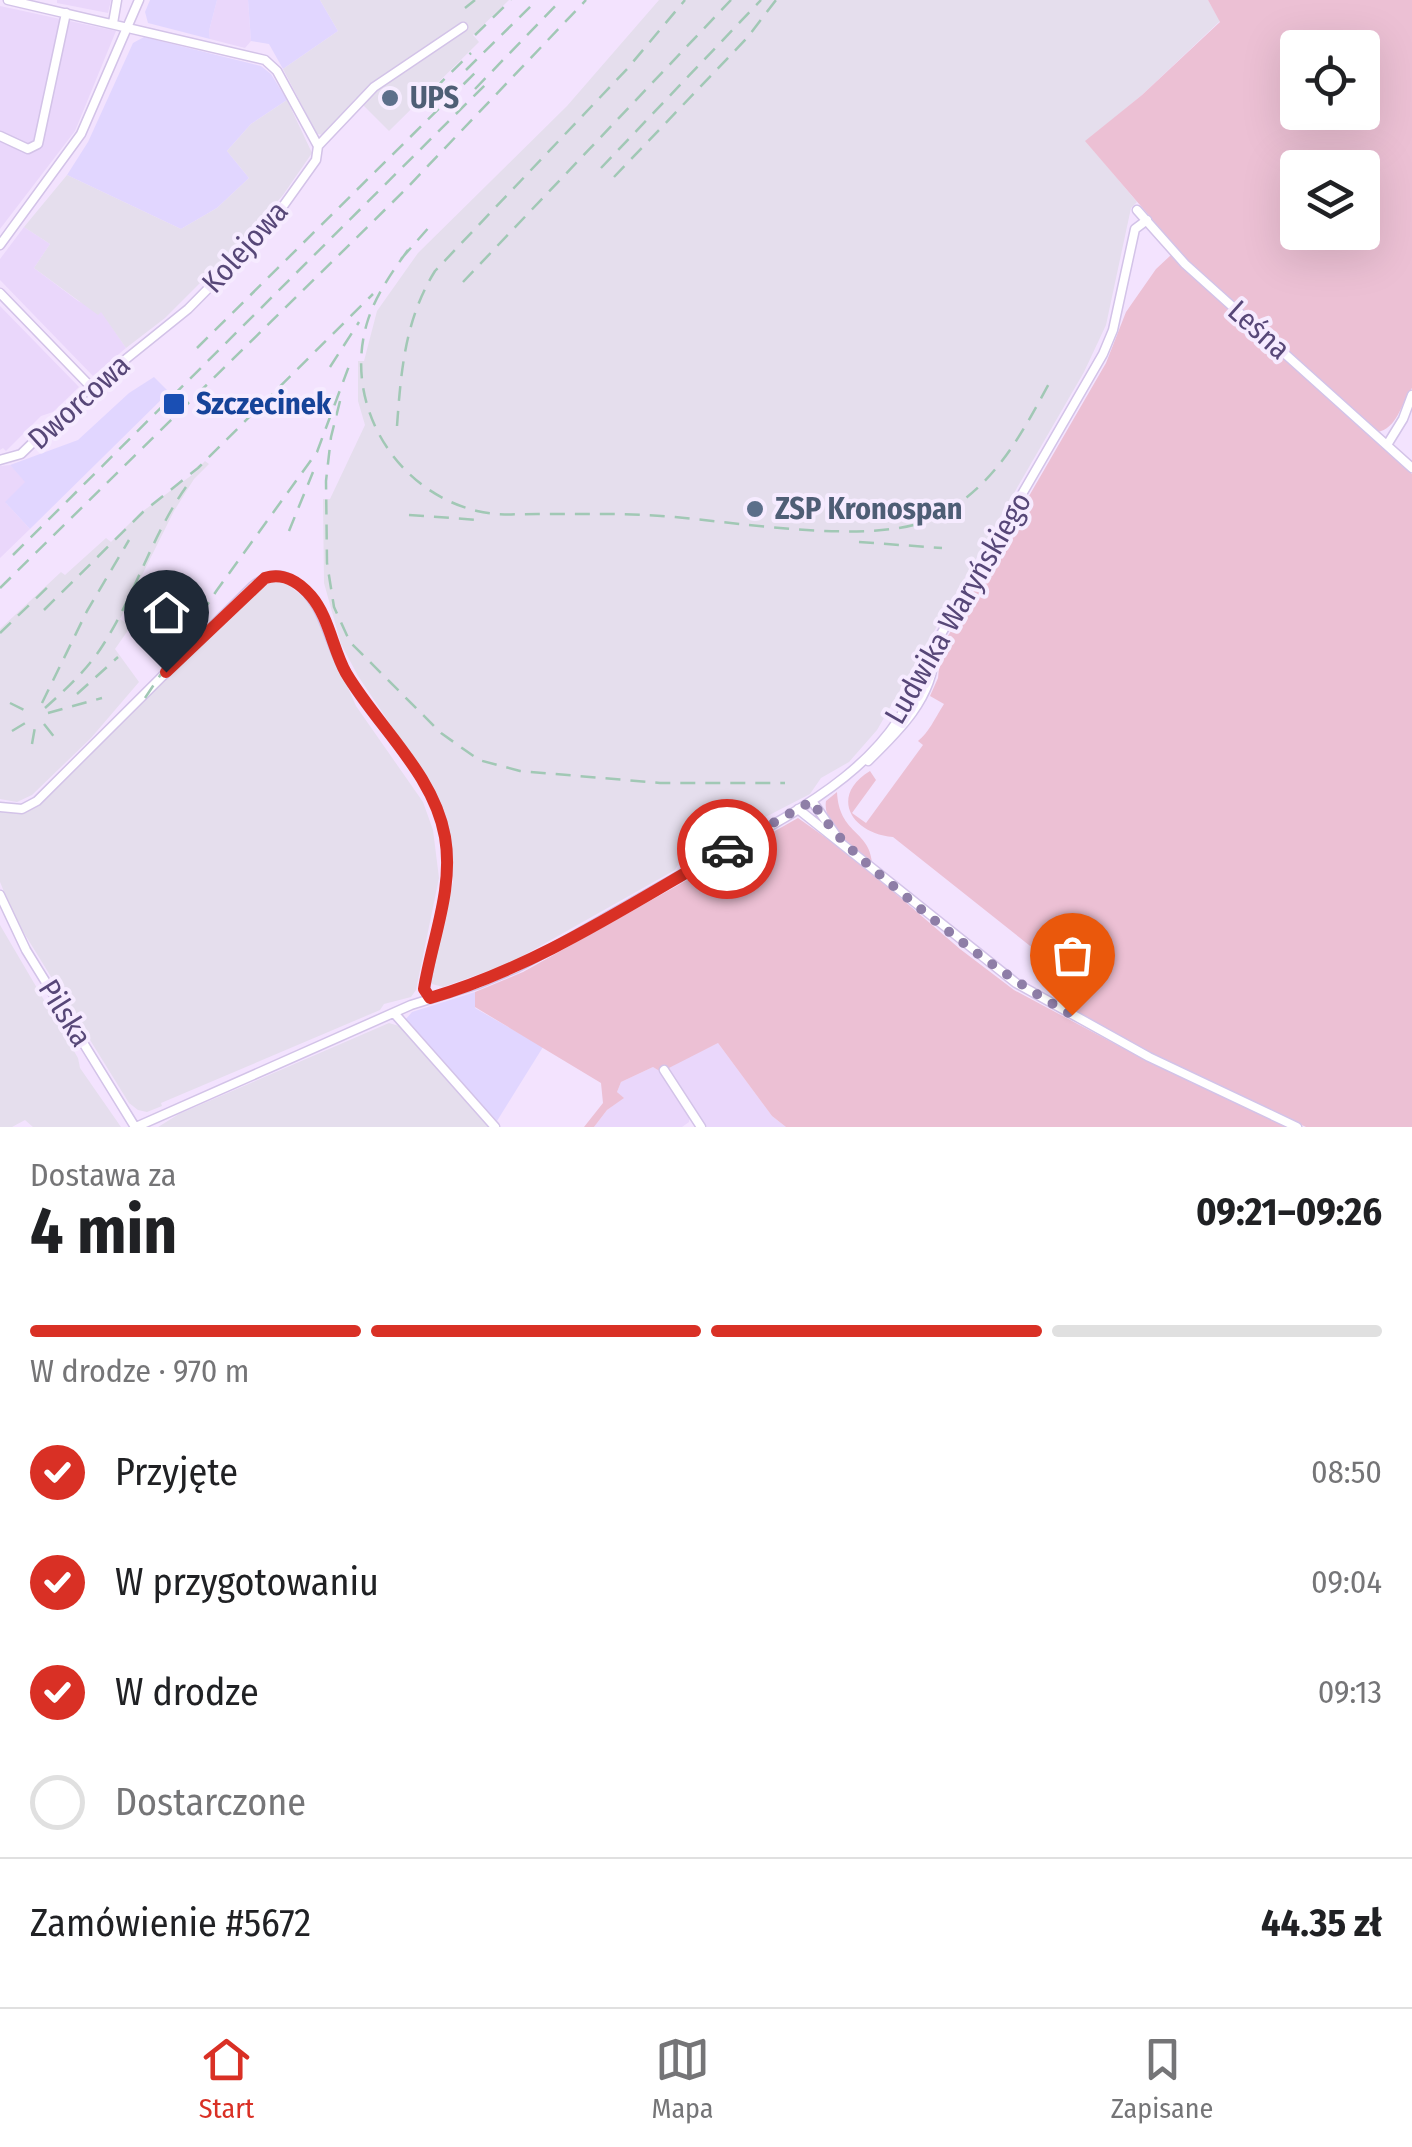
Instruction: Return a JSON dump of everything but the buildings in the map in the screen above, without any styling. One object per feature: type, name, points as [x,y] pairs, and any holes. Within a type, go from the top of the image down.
[{"type":"street","points":[[8,0],[113,22],[269,63],[318,146]]},
{"type":"street","points":[[113,22],[117,0]]},
{"type":"street","points":[[0,242],[81,134],[139,0]]},
{"type":"street","points":[[0,136],[26,148],[33,148],[38,142],[66,12]]},
{"type":"street","name":"Kolejowa","points":[[154,337],[188,309],[266,230],[316,160],[318,146],[374,86],[463,27]]},
{"type":"street","name":"Leśna","points":[[1138,210],[1186,264],[1412,468]]},
{"type":"street","name":"Ludwika Waryńskiego","points":[[135,1127],[394,1013],[516,968],[812,801],[864,761],[896,720],[1103,354],[1116,316],[1135,228],[1146,220]]},
{"type":"street","points":[[0,293],[92,387]]},
{"type":"street","name":"Dworcowa","points":[[0,460],[21,454],[92,387],[154,337]]},
{"type":"street","points":[[1387,445],[1408,418],[1412,395]]},
{"type":"street","points":[[0,806],[22,808],[36,801],[254,586],[269,576],[288,578],[312,597],[345,672],[426,786],[441,820],[448,870],[424,989],[430,998]]},
{"type":"street","points":[[864,761],[903,725],[934,672],[934,649]]},
{"type":"street","points":[[812,801],[844,844]]},
{"type":"street","points":[[798,809],[1016,984],[1149,1058],[1297,1127]]},
{"type":"street","name":"Pilska","points":[[0,895],[26,950],[135,1127]]},
{"type":"street","points":[[394,1013],[495,1127]]},
{"type":"street","points":[[664,1070],[697,1125]]},
{"type":"shaded area","points":[[57,0],[111,0],[108,13]]},
{"type":"shaded area","points":[[150,0],[217,0],[210,39],[148,23],[145,12]]},
{"type":"shaded area","points":[[217,0],[248,0],[251,41],[245,48],[210,39]]},
{"type":"shaded area","points":[[248,0],[320,0],[338,31],[283,69],[269,44],[251,41]]},
{"type":"shaded area","points":[[320,0],[509,0],[473,35],[479,42],[389,131],[356,98],[324,135],[317,134],[283,69],[338,31]]},
{"type":"shaded area","points":[[659,0],[1208,0],[1220,21],[1142,95],[1086,141],[1137,202],[1131,208],[1106,325],[1084,372],[877,730],[849,762],[821,778],[810,794],[680,861],[675,870],[510,963],[443,987],[432,984],[431,977],[453,882],[449,826],[433,788],[341,644],[324,583],[323,499],[330,499],[365,425],[358,401],[358,361],[364,361],[377,311],[418,253],[567,106]]},
{"type":"shaded area","points":[[1208,0],[1412,0],[1412,388],[1394,421],[1384,430],[1377,432],[1188,261],[1085,141],[1142,95],[1220,22]]},
{"type":"shaded area","points":[[0,6],[116,31],[75,131],[0,229]]},
{"type":"shaded area","points":[[144,37],[261,66],[271,74],[287,100],[251,124],[227,151],[249,178],[217,208],[181,229],[67,175],[88,142],[133,43]]},
{"type":"shaded area","points":[[287,100],[312,153],[254,229],[165,318],[126,348],[101,312],[98,315],[34,268],[50,244],[24,227],[67,175],[181,229],[217,208],[249,178],[227,151],[251,124]]},
{"type":"shaded area","points":[[24,227],[50,244],[34,268],[78,301],[101,311],[126,348],[93,376],[0,280],[0,259]]},
{"type":"shaded area","points":[[1171,255],[1412,474],[1412,1127],[1306,1127],[1151,1054],[1067,1008],[1044,957],[893,837],[866,829],[850,812],[850,791],[870,771],[876,780],[852,813],[866,823],[923,745],[918,741],[944,704],[930,696],[938,678],[941,648],[1106,363],[1126,312],[1156,269]]},
{"type":"shaded area","points":[[0,306],[79,387],[53,412],[41,416],[6,451],[0,450]]},
{"type":"shaded area","points":[[154,377],[169,392],[30,529],[5,502],[25,482],[10,465],[78,440],[129,393]]},
{"type":"shaded area","points":[[205,461],[209,464],[194,479],[174,511],[120,619],[131,626],[115,649],[139,682],[91,738],[32,795],[17,802],[0,799],[0,629],[61,572],[65,575],[106,538],[111,542]]},
{"type":"shaded area","points":[[10,465],[26,482],[6,503],[30,529],[0,558],[0,466]]},
{"type":"shaded area","points":[[282,579],[311,604],[356,706],[423,802],[433,830],[439,878],[416,990],[411,997],[384,1004],[380,1010],[161,1103],[162,1106],[147,1112],[138,1110],[129,1103],[16,920],[0,882],[0,810],[22,811],[38,804],[261,583]]},
{"type":"shaded area","points":[[837,792],[843,816],[866,843],[872,862],[841,836],[829,819],[826,801]]},
{"type":"shaded area","points":[[798,818],[853,857],[1014,990],[1147,1061],[1286,1127],[786,1127],[772,1116],[718,1043],[661,1072],[653,1067],[621,1082],[617,1092],[624,1098],[607,1110],[594,1127],[584,1127],[603,1103],[601,1083],[475,1007],[475,992],[523,972]]},
{"type":"shaded area","points":[[0,925],[78,1058],[80,1068],[121,1127],[33,1127],[25,1120],[12,1127],[0,1127]]},
{"type":"shaded area","points":[[475,992],[475,1008],[543,1047],[497,1121],[405,1020],[412,1012]]},
{"type":"shaded area","points":[[389,1023],[399,1026],[491,1127],[158,1127],[179,1114]]},
{"type":"shaded area","points":[[718,1043],[772,1116],[786,1127],[707,1127],[667,1068]]},
{"type":"shaded area","points":[[653,1067],[661,1072],[690,1115],[689,1122],[682,1127],[594,1127],[623,1098],[617,1092],[621,1082]]},
{"type":"railway","points":[[465,8],[475,0]]},
{"type":"railway","points":[[475,35],[511,0]]},
{"type":"railway","points":[[466,70],[537,0]]},
{"type":"railway","points":[[475,89],[561,0]]},
{"type":"railway","points":[[0,588],[405,190],[586,0]]},
{"type":"railway","points":[[397,426],[411,327],[435,271],[627,69],[685,0]]},
{"type":"railway","points":[[463,282],[731,0]]},
{"type":"railway","points":[[601,168],[761,0]]},
{"type":"railway","points":[[614,177],[747,38],[776,0]]},
{"type":"railway","points":[[416,107],[471,53]]},
{"type":"railway","points":[[197,348],[481,67]]},
{"type":"railway","points":[[13,555],[488,82]]},
{"type":"railway","points":[[401,259],[431,225]]},
{"type":"railway","points":[[408,250],[379,294],[367,323],[361,354],[370,413],[382,440],[422,485],[448,501],[485,513],[658,516],[843,531],[907,527],[953,507],[988,477],[1016,440],[1052,378]]},
{"type":"railway","points":[[44,610],[143,512],[198,468],[373,294]]},
{"type":"railway","points":[[330,367],[359,322]]},
{"type":"railway","points":[[145,698],[317,452],[349,366]]},
{"type":"railway","points":[[340,401],[326,481],[327,563],[334,607],[350,642],[441,733],[479,760],[520,771],[660,783],[785,783]]},
{"type":"railway","points":[[289,531],[313,472]]},
{"type":"railway","points":[[45,708],[103,645],[186,487]]},
{"type":"railway","points":[[409,515],[479,520]]},
{"type":"railway","points":[[42,703],[87,611],[129,540]]},
{"type":"railway","points":[[859,542],[942,548]]},
{"type":"railway","points":[[0,633],[51,584]]},
{"type":"railway","points":[[77,694],[118,657]]},
{"type":"railway","points":[[48,713],[102,698]]},
{"type":"railway","points":[[10,703],[26,711]]},
{"type":"railway","points":[[12,731],[27,722]]},
{"type":"railway","points":[[44,724],[55,738]]},
{"type":"railway","points":[[32,744],[35,727]]},
{"type":"way so far","points":[[727,849],[812,801],[844,844],[909,899],[1016,984],[1072,1015]]},
{"type":"place","name":"UPS","points":[[390,98]]},
{"type":"place","name":"Szczecinek","points":[[174,404]]},
{"type":"place","name":"ZSP Kronospan","points":[[755,509]]},
{"type":"route","points":[[166,672],[265,578],[288,578],[312,597],[345,672],[426,786],[441,820],[448,870],[424,989],[430,998],[516,968],[727,849]]}]
